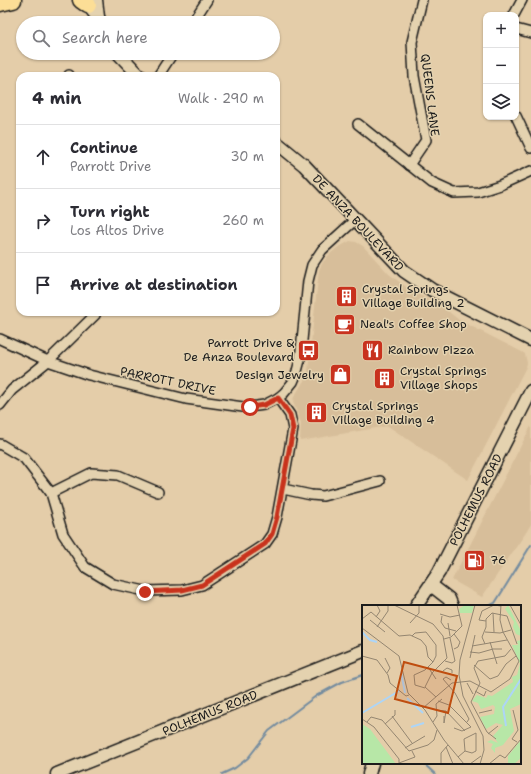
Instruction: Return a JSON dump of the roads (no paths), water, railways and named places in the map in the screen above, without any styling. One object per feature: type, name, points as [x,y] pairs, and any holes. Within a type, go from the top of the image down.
[{"type":"highway","points":[[0,3],[13,0]]},
{"type":"main road","points":[[125,60],[136,72]]},
{"type":"main road","name":"DE ANZA BOULEVARD","points":[[280,145],[304,166],[394,262],[423,286],[531,340]]},
{"type":"main road","name":"POLHEMUS ROAD","points":[[417,605],[431,586],[531,391]]},
{"type":"main road","points":[[431,586],[443,593],[449,599],[452,605]]},
{"type":"main road","name":"POLHEMUS ROAD","points":[[57,774],[362,651]]},
{"type":"main road","points":[[369,774],[372,764]]},
{"type":"street","points":[[197,16],[207,0]]},
{"type":"street","name":"QUEENS LANE","points":[[409,165],[426,140],[414,76],[412,42],[422,0]]},
{"type":"street","points":[[516,12],[522,0]]},
{"type":"street","points":[[519,30],[531,34]]},
{"type":"street","points":[[161,72],[168,60]]},
{"type":"street","points":[[518,120],[531,148]]},
{"type":"street","points":[[358,124],[432,183],[454,193],[478,192],[500,185],[531,171]]},
{"type":"street","name":"PARROTT DRIVE","points":[[0,339],[48,361],[88,375],[186,399],[250,407],[264,405],[278,398],[293,382],[299,368],[308,281],[312,265],[322,250],[355,220]]},
{"type":"street","points":[[0,405],[12,390],[48,361],[94,316]]},
{"type":"street","points":[[0,444],[24,458],[51,493],[63,534],[85,567],[113,584],[145,592],[182,590],[202,585],[265,544],[272,534],[283,489],[293,429],[290,415],[278,398]]},
{"type":"street","points":[[51,493],[91,472],[118,475],[158,492]]},
{"type":"street","points":[[283,489],[323,496],[380,481]]},
{"type":"waterway","points":[[491,605],[495,603],[531,545]]},
{"type":"waterway","points":[[222,774],[235,768],[248,758],[269,731],[316,696],[342,682],[362,675]]},
{"type":"waterway","points":[[424,764],[435,774]]},
{"type":"place","name":"Crystal Springs Village Building 2","points":[[347,296]]},
{"type":"place","name":"Neal's Coffee Shop","points":[[345,324]]},
{"type":"place","name":"Parrott Drive & De Anza Boulevard","points":[[309,350]]},
{"type":"place","name":"Rainbow Pizza","points":[[373,350]]},
{"type":"place","name":"Design Jewelry","points":[[340,375]]},
{"type":"place","name":"Crystal Springs Village Shops","points":[[384,378]]},
{"type":"place","name":"Crystal Springs Village Building 4","points":[[317,413]]},
{"type":"place","name":"76","points":[[474,560]]}]
